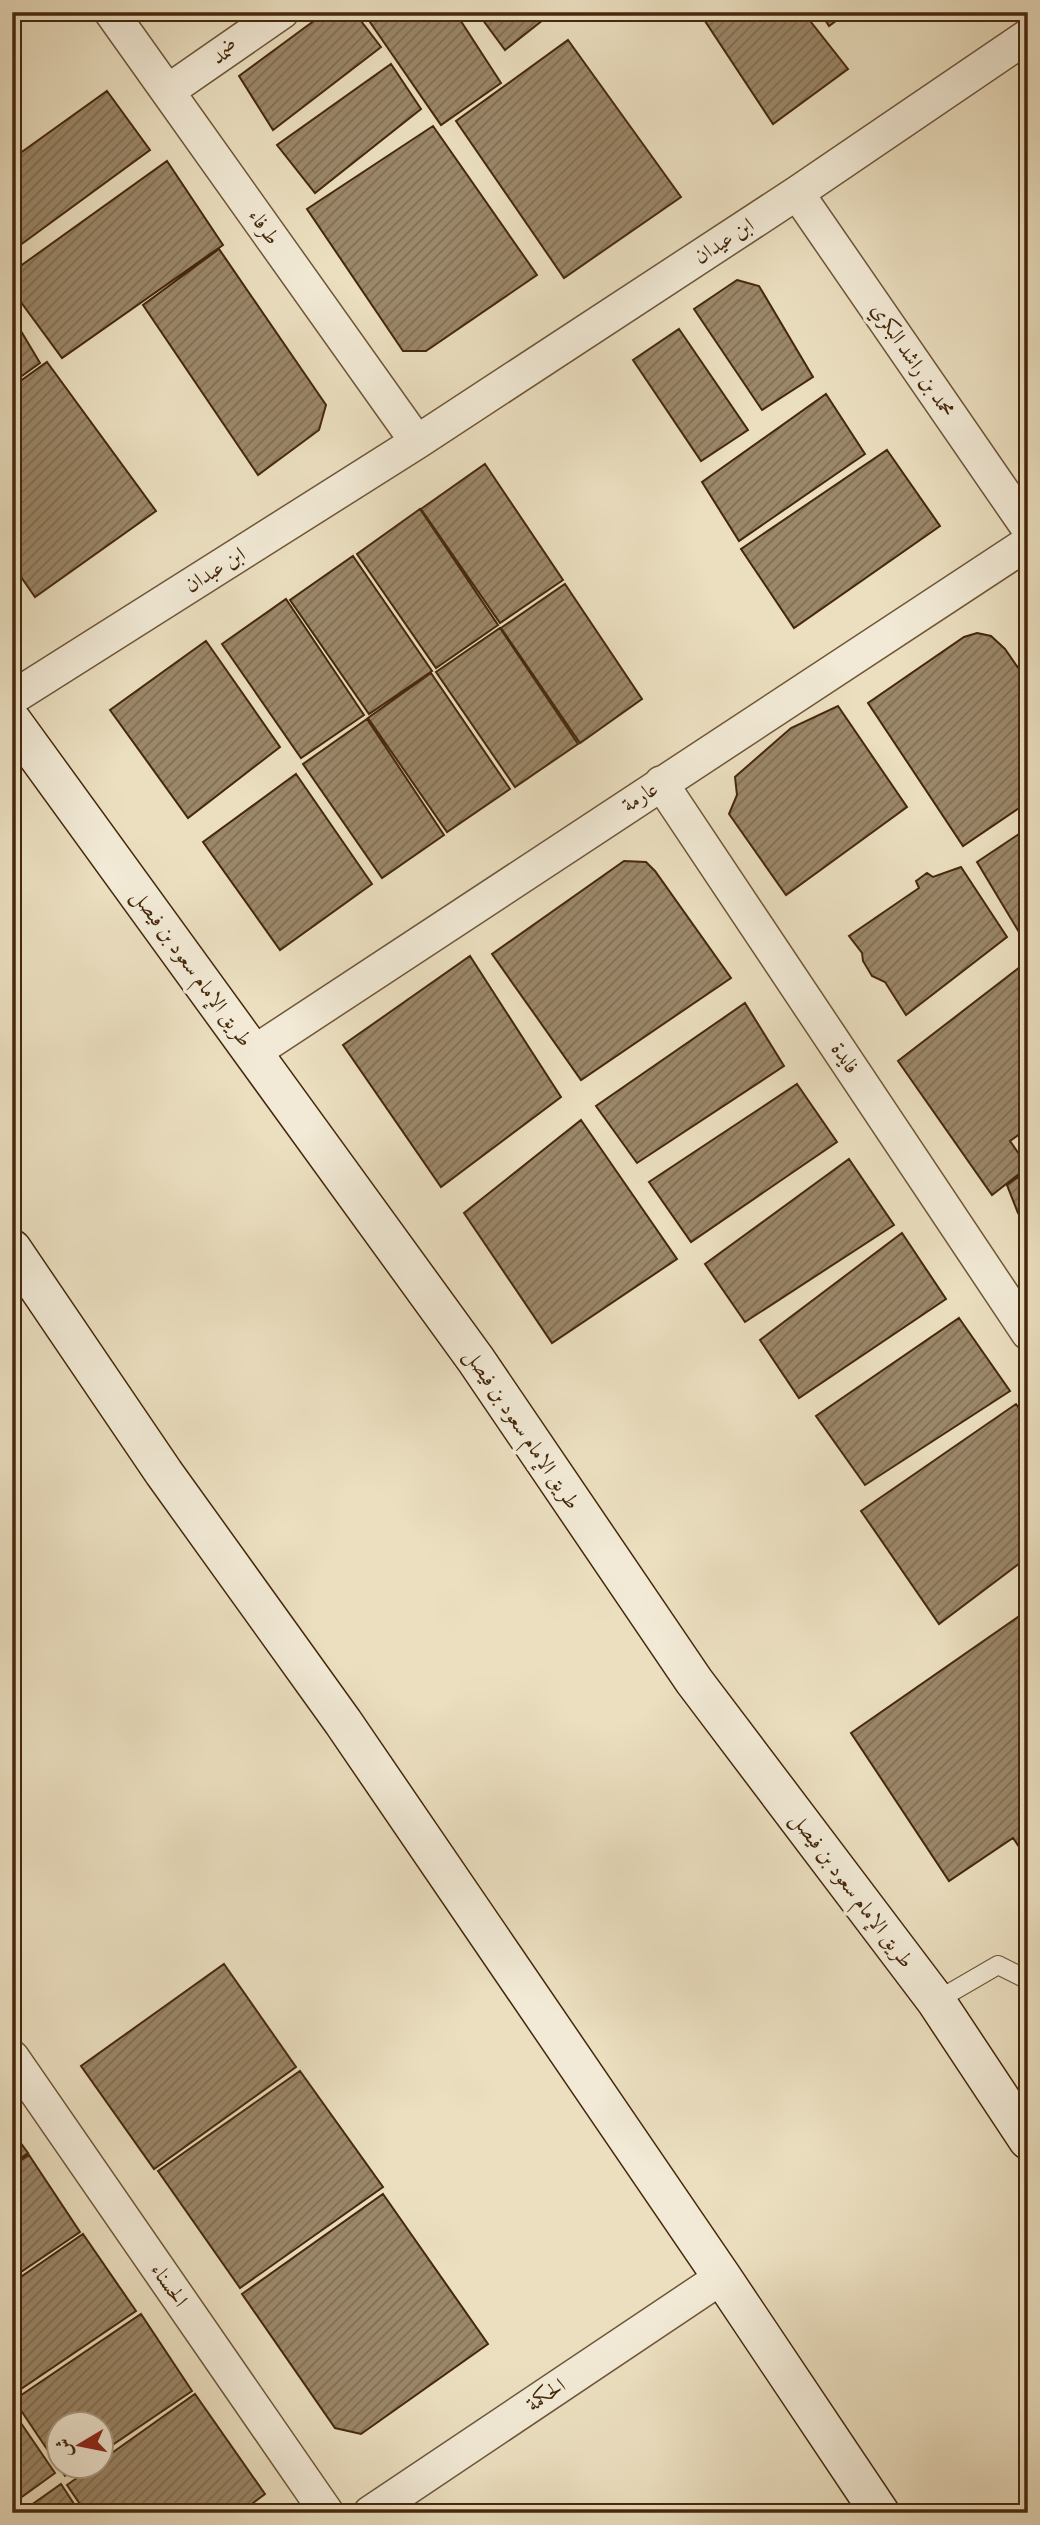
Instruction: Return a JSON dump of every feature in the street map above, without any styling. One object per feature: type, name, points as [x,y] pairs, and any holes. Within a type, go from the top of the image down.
[{"type":"main road","name":"طريق الإمام سعود بن فيصل","points":[[12,721],[476,1360],[694,1681],[936,2001],[1028,2140]]},
{"type":"main road","points":[[17,1267],[343,1722],[880,2513]]},
{"type":"street","name":"طرفاء","points":[[111,12],[417,442]]},
{"type":"street","name":"ضمد","points":[[168,91],[282,12]]},
{"type":"street","name":"ابن عيدان","points":[[417,442],[797,193],[1028,36]]},
{"type":"street","name":"محمد بن راشد البكري","points":[[797,193],[1028,528]]},
{"type":"street","name":"ابن عبدان","points":[[12,698],[417,442]]},
{"type":"street","name":"عارمة","points":[[253,1053],[1028,543]]},
{"type":"street","name":"فايدة","points":[[662,783],[1028,1333]]},
{"type":"street","name":"الحسناء","points":[[12,2057],[327,2513]]},
{"type":"street","name":"الحكمة","points":[[370,2513],[722,2277]]},
{"type":"lane","points":[[936,2001],[998,1965],[1028,1980]]},
{"type":"building","points":[[326,12],[354,12],[381,47],[273,130],[239,76]]},
{"type":"building","points":[[363,12],[455,12],[501,83],[441,125]]},
{"type":"building","points":[[477,12],[546,12],[548,16],[505,50]]},
{"type":"building","points":[[699,12],[803,12],[848,69],[773,124]]},
{"type":"building","points":[[820,12],[848,12],[829,26]]},
{"type":"building","points":[[568,40],[681,197],[564,278],[456,121]]},
{"type":"building","points":[[391,64],[421,109],[315,193],[277,145]]},
{"type":"building","points":[[107,91],[150,150],[12,251],[12,159]]},
{"type":"building","points":[[433,126],[537,275],[426,351],[403,351],[307,209]]},
{"type":"building","points":[[167,161],[223,245],[62,358],[12,290],[12,272]]},
{"type":"building","points":[[219,249],[326,405],[319,430],[258,475],[143,305]]},
{"type":"building","points":[[737,280],[759,286],[813,377],[762,410],[694,309]]},
{"type":"building","points":[[12,316],[40,363],[12,383]]},
{"type":"building","points":[[679,329],[748,430],[701,461],[633,360]]},
{"type":"building","points":[[47,362],[156,511],[35,597],[12,564],[12,387]]},
{"type":"building","points":[[826,394],[865,454],[739,541],[702,482]]},
{"type":"building","points":[[887,450],[940,526],[794,628],[741,549]]},
{"type":"building","points":[[485,464],[563,580],[500,623],[421,509]]},
{"type":"building","points":[[420,509],[498,625],[436,668],[357,554]]},
{"type":"building","points":[[353,556],[432,671],[369,714],[290,600]]},
{"type":"building","points":[[565,584],[642,699],[580,743],[501,628]]},
{"type":"building","points":[[286,599],[364,715],[301,758],[222,644]]},
{"type":"building","points":[[500,628],[578,744],[515,787],[436,672]]},
{"type":"building","points":[[977,633],[991,636],[1005,649],[1028,682],[1028,802],[963,846],[868,703],[964,637]]},
{"type":"building","points":[[206,641],[280,747],[188,818],[110,710]]},
{"type":"building","points":[[431,673],[510,789],[447,832],[368,718]]},
{"type":"building","points":[[838,706],[907,807],[786,895],[729,814],[737,795],[735,777],[791,728]]},
{"type":"building","points":[[367,719],[444,835],[382,878],[303,764]]},
{"type":"building","points":[[296,774],[372,884],[280,950],[203,842]]},
{"type":"building","points":[[1028,828],[1028,933],[1022,937],[977,862]]},
{"type":"building","points":[[624,861],[646,862],[655,871],[731,978],[581,1080],[492,954]]},
{"type":"building","points":[[961,867],[1007,937],[906,1015],[885,982],[872,976],[863,961],[862,953],[849,936],[919,888],[916,881],[927,873],[933,877]]},
{"type":"building","points":[[470,956],[561,1097],[441,1187],[343,1045]]},
{"type":"building","points":[[1020,967],[1028,978],[1028,1128],[1010,1141],[1028,1167],[992,1195],[898,1061]]},
{"type":"building","points":[[745,1003],[784,1066],[637,1163],[596,1106]]},
{"type":"building","points":[[797,1084],[837,1142],[691,1242],[649,1182]]},
{"type":"building","points":[[581,1120],[677,1259],[552,1343],[464,1213]]},
{"type":"building","points":[[849,1159],[894,1225],[745,1322],[705,1264]]},
{"type":"building","points":[[1028,1170],[1028,1227],[1018,1213],[1007,1185]]},
{"type":"building","points":[[902,1233],[946,1299],[799,1398],[760,1340]]},
{"type":"building","points":[[959,1318],[1010,1391],[865,1485],[816,1416]]},
{"type":"building","points":[[1016,1404],[1028,1420],[1028,1557],[939,1624],[861,1511]]},
{"type":"building","points":[[1028,1610],[1028,1860],[1013,1838],[949,1881],[851,1733]]},
{"type":"building","points":[[224,1964],[296,2067],[154,2169],[81,2066]]},
{"type":"building","points":[[300,2071],[383,2187],[240,2288],[158,2171]]},
{"type":"building","points":[[12,2131],[28,2153],[12,2164]]},
{"type":"building","points":[[29,2155],[80,2232],[12,2278],[12,2166]]},
{"type":"building","points":[[383,2194],[488,2344],[361,2434],[335,2428],[242,2294]]},
{"type":"building","points":[[83,2234],[136,2311],[12,2395],[12,2283]]},
{"type":"building","points":[[141,2314],[192,2391],[116,2443],[116,2410],[46,2410],[46,2448],[14,2400]]},
{"type":"building","points":[[195,2394],[265,2494],[244,2513],[86,2513],[67,2485],[74,2480],[116,2480],[116,2450]]},
{"type":"building","points":[[12,2410],[46,2460],[46,2479],[12,2504]]},
{"type":"building","points":[[61,2484],[80,2513],[20,2513]]}]
